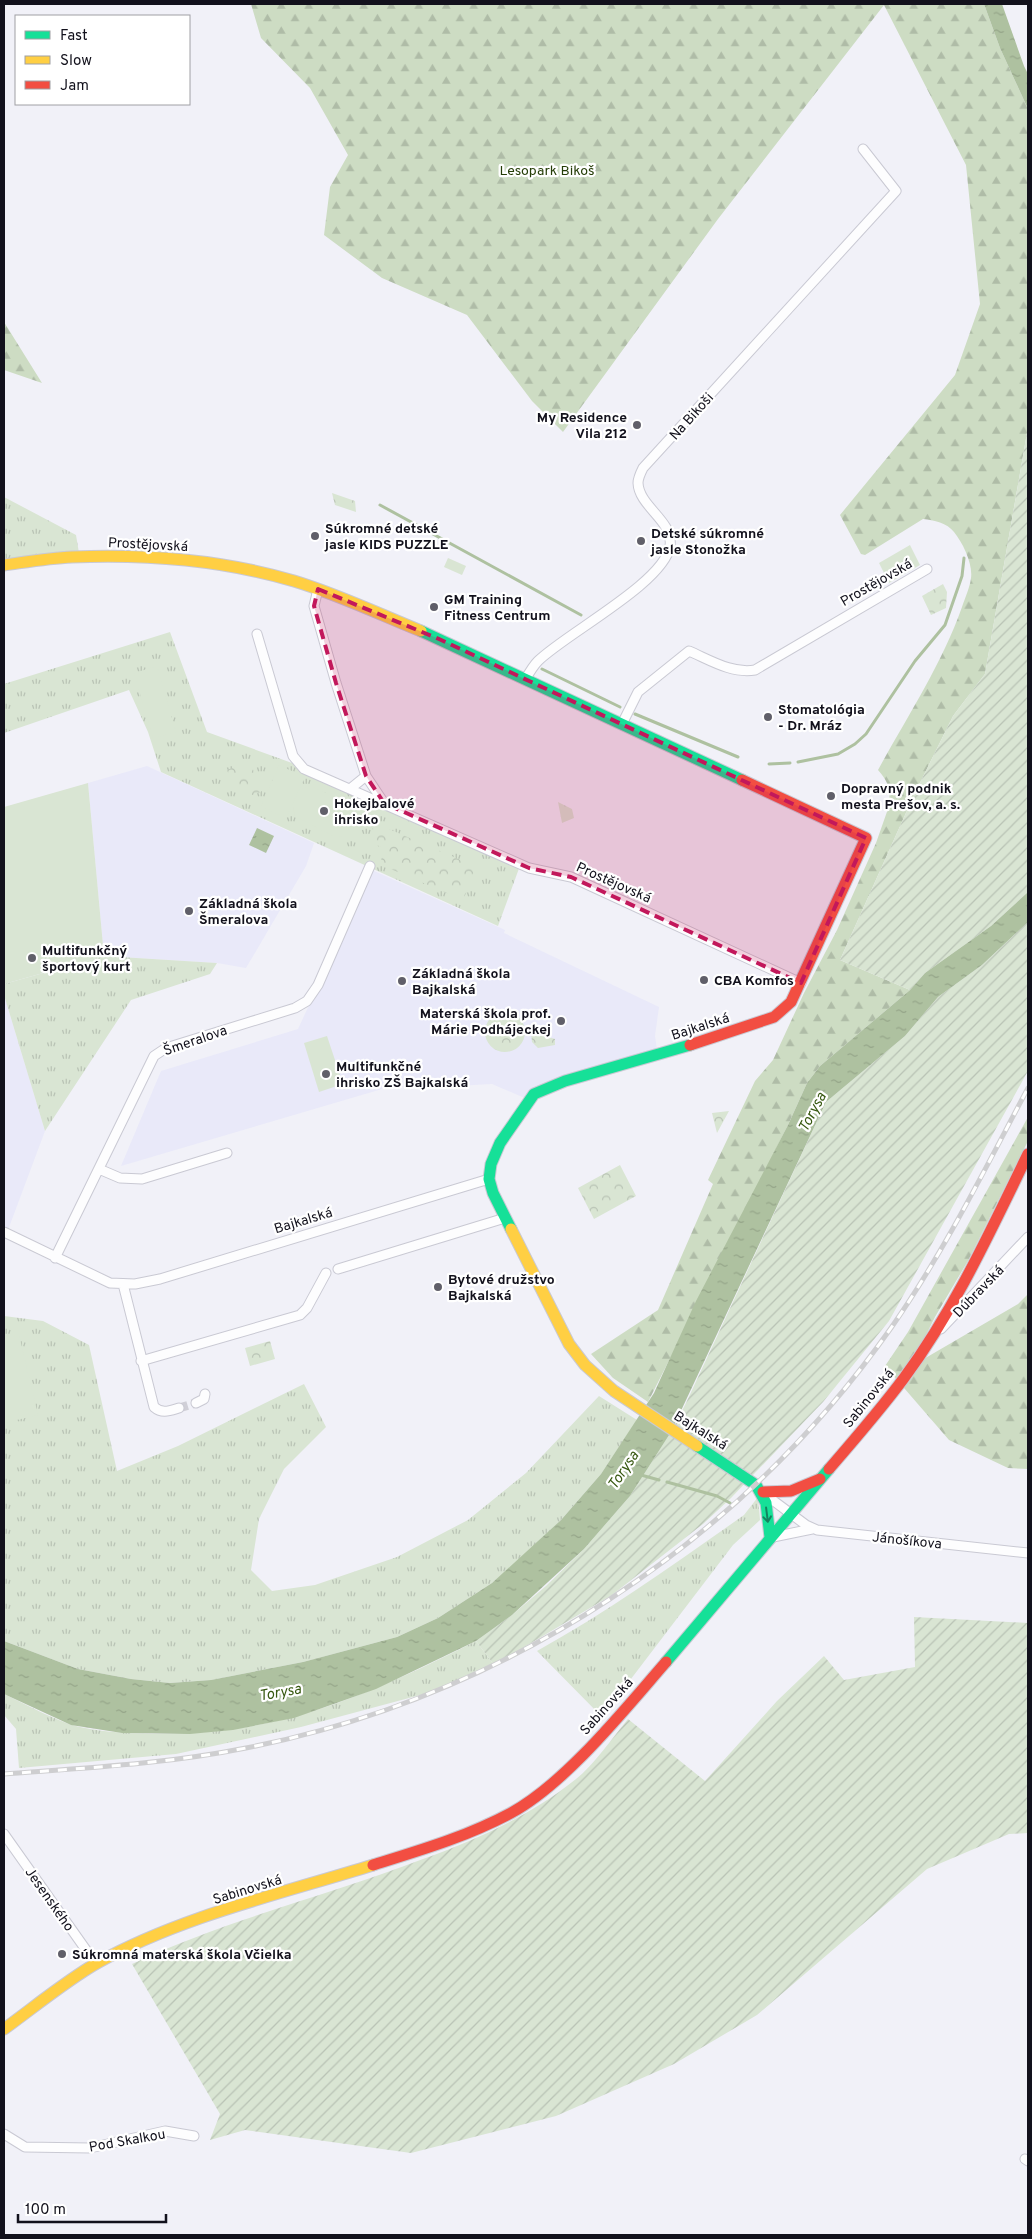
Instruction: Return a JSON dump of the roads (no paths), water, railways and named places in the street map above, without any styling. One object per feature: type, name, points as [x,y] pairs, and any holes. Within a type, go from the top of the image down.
[{"type":"street","name":"Na Bikoši","points":[[525,680],[537,662],[612,608],[639,586],[664,560],[670,547],[667,530],[642,495],[638,482],[643,468],[896,191],[863,148]]},
{"type":"street","name":"Prostějovská","points":[[4,565],[70,556],[164,557],[259,572],[318,589],[382,613],[866,838]]},
{"type":"street","name":"Prostějovská","points":[[622,724],[638,692],[690,651],[734,670],[755,670],[927,569]]},
{"type":"street","points":[[318,589],[314,606],[336,683],[366,776],[384,803]]},
{"type":"street","name":"Prostějovská","points":[[257,634],[293,756],[304,769],[530,868],[571,878],[801,983]]},
{"type":"street","points":[[350,788],[366,776]]},
{"type":"street","name":"Bajkalská","points":[[791,1512],[738,1472],[640,1410],[603,1382],[585,1365],[569,1344],[505,1218],[489,1179],[491,1164],[500,1143],[534,1094],[565,1081],[658,1056],[774,1017],[792,1002],[866,838]]},
{"type":"street","name":"Šmeralova","points":[[55,1258],[154,1056],[166,1048],[295,1008],[307,1001],[318,985],[370,866]]},
{"type":"street","points":[[99,1169],[120,1178],[142,1179],[227,1153]]},
{"type":"street","name":"Sabinovská","points":[[4,2029],[96,1964],[143,1941],[187,1923],[454,1840],[488,1825],[524,1805],[565,1773],[651,1679],[886,1401],[927,1344],[972,1269],[1028,1154]]},
{"type":"street","name":"Bajkalská","points":[[4,1232],[110,1283],[123,1284],[151,1281],[489,1179]]},
{"type":"street","points":[[338,1269],[505,1218]]},
{"type":"street","name":"Dúbravská","points":[[927,1344],[1028,1237]]},
{"type":"street","points":[[142,1361],[300,1315],[307,1308],[326,1273]]},
{"type":"street","points":[[123,1284],[154,1407],[164,1412],[179,1408]]},
{"type":"street","points":[[196,1403],[204,1400],[205,1394]]},
{"type":"street","points":[[812,1528],[770,1538],[763,1492],[791,1491],[822,1478]]},
{"type":"street","points":[[791,1512],[812,1528]]},
{"type":"street","name":"Jánošíkova","points":[[812,1528],[1028,1553]]},
{"type":"street","name":"Jesenského","points":[[4,1834],[96,1964]]},
{"type":"street","name":"Pod Skalkou","points":[[4,2134],[25,2147],[90,2148],[165,2131],[194,2136]]},
{"type":"water","points":[[984,4],[1002,4],[1028,74],[1028,109],[1000,48]]},
{"type":"water","points":[[257,828],[274,836],[266,853],[249,845]]},
{"type":"water","name":"Torysa","points":[[1028,892],[1028,922],[982,965],[938,997],[905,1036],[826,1102],[671,1432],[630,1496],[584,1549],[512,1615],[476,1641],[376,1689],[294,1718],[233,1730],[190,1734],[122,1733],[71,1725],[4,1694],[4,1641],[78,1669],[131,1679],[170,1683],[211,1680],[303,1662],[397,1637],[438,1618],[492,1583],[561,1520],[601,1474],[654,1393],[696,1301],[788,1125],[807,1083],[820,1066],[910,990],[925,973],[991,926]]},
{"type":"waterway","points":[[380,505],[581,615]]},
{"type":"waterway","points":[[798,762],[838,754],[855,744],[866,734],[915,661],[945,625],[962,576],[964,558]]},
{"type":"waterway","points":[[542,669],[620,707]]},
{"type":"waterway","points":[[635,714],[738,757]]},
{"type":"waterway","points":[[769,764],[790,763]]},
{"type":"waterway","points":[[641,1475],[659,1480]]},
{"type":"waterway","points":[[667,1482],[717,1496],[730,1503]]},
{"type":"tunnel","points":[[179,1408],[196,1403]]},
{"type":"railway","points":[[4,1774],[125,1765],[186,1758],[246,1748],[342,1724],[435,1691],[524,1650],[609,1600],[688,1542],[763,1478],[830,1406],[891,1328],[929,1270],[1028,1088]]},
{"type":"place","name":"My Residence Vila 212","points":[[637,425]]},
{"type":"place","name":"Súkromné detské jasle KIDS PUZZLE","points":[[315,536]]},
{"type":"place","name":"Detské súkromné jasle Stonožka","points":[[641,541]]},
{"type":"place","name":"GM Training Fitness Centrum","points":[[434,607]]},
{"type":"place","name":"Stomatológia - Dr. Mráz","points":[[768,717]]},
{"type":"place","name":"Dopravný podnik mesta Prešov, a. s.","points":[[831,796]]},
{"type":"place","name":"Hokejbalové ihrisko","points":[[324,811]]},
{"type":"place","name":"Základná škola Šmeralova","points":[[189,911]]},
{"type":"place","name":"Multifunkčný športový kurt","points":[[32,958]]},
{"type":"place","name":"CBA Komfos","points":[[704,980]]},
{"type":"place","name":"Základná škola Bajkalská","points":[[402,981]]},
{"type":"place","name":"Materská škola prof. Márie Podhájeckej","points":[[561,1021]]},
{"type":"place","name":"Multifunkčné ihrisko ZŠ Bajkalská","points":[[326,1074]]},
{"type":"place","name":"Bytové družstvo Bajkalská","points":[[438,1287]]},
{"type":"place","name":"Súkromná materská škola Včielka","points":[[62,1954]]},
{"type":"park label","name":"Lesopark Bikoš","points":[[547,170]]}]
